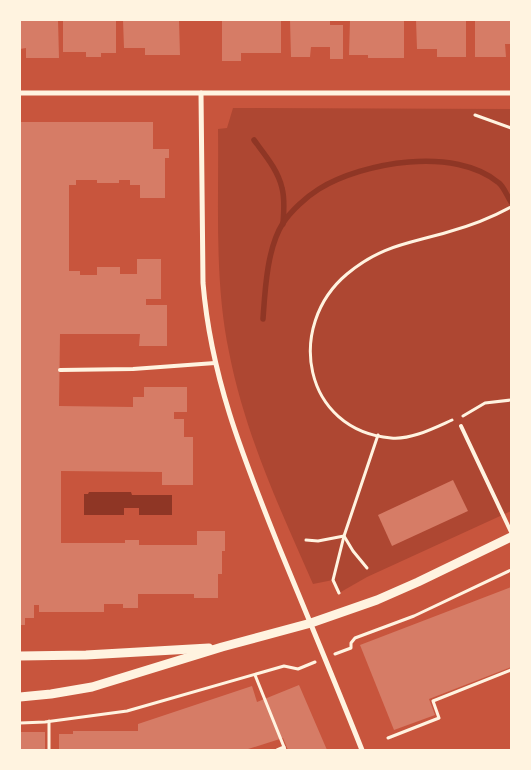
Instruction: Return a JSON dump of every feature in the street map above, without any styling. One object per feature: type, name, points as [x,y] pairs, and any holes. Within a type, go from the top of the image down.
[{"type":"street","points":[[20,93],[511,93]]},
{"type":"street","points":[[202,93],[202,270],[206,314],[215,363],[224,399],[249,474],[362,750]]},
{"type":"street","points":[[20,697],[92,687],[222,647],[311,623],[376,600],[418,582],[511,537]]},
{"type":"street","points":[[20,656],[86,655],[222,647]]},
{"type":"lane","points":[[60,370],[142,368],[215,363]]},
{"type":"lane","points":[[461,426],[511,532]]},
{"type":"path","points":[[475,116],[511,128]]},
{"type":"path","points":[[511,208],[446,233],[402,243],[376,254],[347,274],[330,293],[316,317],[310,342],[311,366],[318,390],[336,415],[354,428],[378,435],[391,438],[406,437],[465,415],[486,403],[511,400]]},
{"type":"path","points":[[339,593],[333,580],[344,536],[378,435]]},
{"type":"path","points":[[306,540],[318,541],[344,536]]},
{"type":"path","points":[[344,536],[367,568]]},
{"type":"path","points":[[342,651],[351,648],[351,643],[356,638],[414,616],[511,570]]},
{"type":"path","points":[[20,723],[49,722],[127,711],[284,666],[298,669],[310,664]]},
{"type":"path","points":[[388,738],[439,718],[433,701],[511,670]]},
{"type":"path","points":[[255,675],[284,749],[277,750]]},
{"type":"path","points":[[49,722],[49,750]]},
{"type":"shaded area","points":[[233,108],[511,109],[511,511],[367,577],[339,593],[333,580],[313,584],[276,499],[254,442],[244,412],[229,352],[224,325],[219,269],[218,129],[227,128]]},
{"type":"shaded area","points":[[89,492],[131,492],[132,495],[172,495],[172,515],[139,515],[139,508],[124,508],[124,515],[84,515],[84,494]]},
{"type":"building","points":[[20,20],[58,20],[59,58],[26,58],[26,48],[20,49]]},
{"type":"building","points":[[63,20],[116,20],[116,53],[101,53],[101,57],[86,57],[86,52],[63,52]]},
{"type":"building","points":[[123,20],[179,20],[180,55],[145,55],[145,48],[124,48]]},
{"type":"building","points":[[222,20],[281,20],[281,53],[241,53],[241,61],[222,61]]},
{"type":"building","points":[[290,20],[330,20],[330,25],[343,25],[343,59],[330,59],[330,47],[311,47],[310,57],[291,57]]},
{"type":"building","points":[[350,20],[404,20],[404,58],[368,58],[368,55],[349,55]]},
{"type":"building","points":[[416,20],[466,20],[466,57],[437,57],[437,49],[417,49]]},
{"type":"building","points":[[475,20],[511,20],[511,44],[505,44],[506,57],[475,57]]},
{"type":"building","points":[[20,122],[153,122],[153,149],[169,149],[169,158],[165,158],[165,198],[140,198],[140,185],[130,185],[130,180],[119,180],[119,183],[97,183],[97,180],[76,180],[76,185],[69,185],[69,271],[80,271],[80,275],[97,275],[97,267],[120,267],[120,274],[137,274],[137,259],[161,259],[161,299],[146,299],[146,305],[167,305],[167,346],[139,346],[140,334],[60,334],[59,406],[133,407],[133,397],[144,397],[144,387],[187,387],[187,412],[174,412],[174,419],[184,419],[184,437],[193,437],[193,485],[162,485],[162,472],[61,471],[61,543],[125,543],[125,540],[139,540],[139,545],[197,545],[197,531],[225,531],[225,551],[222,551],[222,574],[218,574],[218,598],[194,598],[194,594],[138,594],[138,608],[123,608],[123,604],[104,604],[104,612],[39,612],[39,605],[34,605],[34,618],[25,618],[25,625],[20,625]]},
{"type":"building","points":[[453,480],[468,511],[392,546],[378,515]]},
{"type":"building","points":[[511,587],[511,667],[429,699],[435,715],[394,730],[360,645]]},
{"type":"building","points":[[299,685],[327,750],[288,750],[283,738],[245,750],[59,750],[59,734],[73,734],[73,731],[138,731],[138,724],[252,686],[257,702]]},
{"type":"building","points":[[20,732],[45,732],[45,750],[20,750]]},
{"type":"waterway","points":[[254,140],[271,163],[280,181],[284,201],[283,224]]},
{"type":"waterway","points":[[263,319],[270,257],[273,244],[283,223],[294,209],[309,196],[338,179],[359,171],[384,165],[409,162],[434,162],[458,165],[480,172],[499,183],[511,202]]}]
